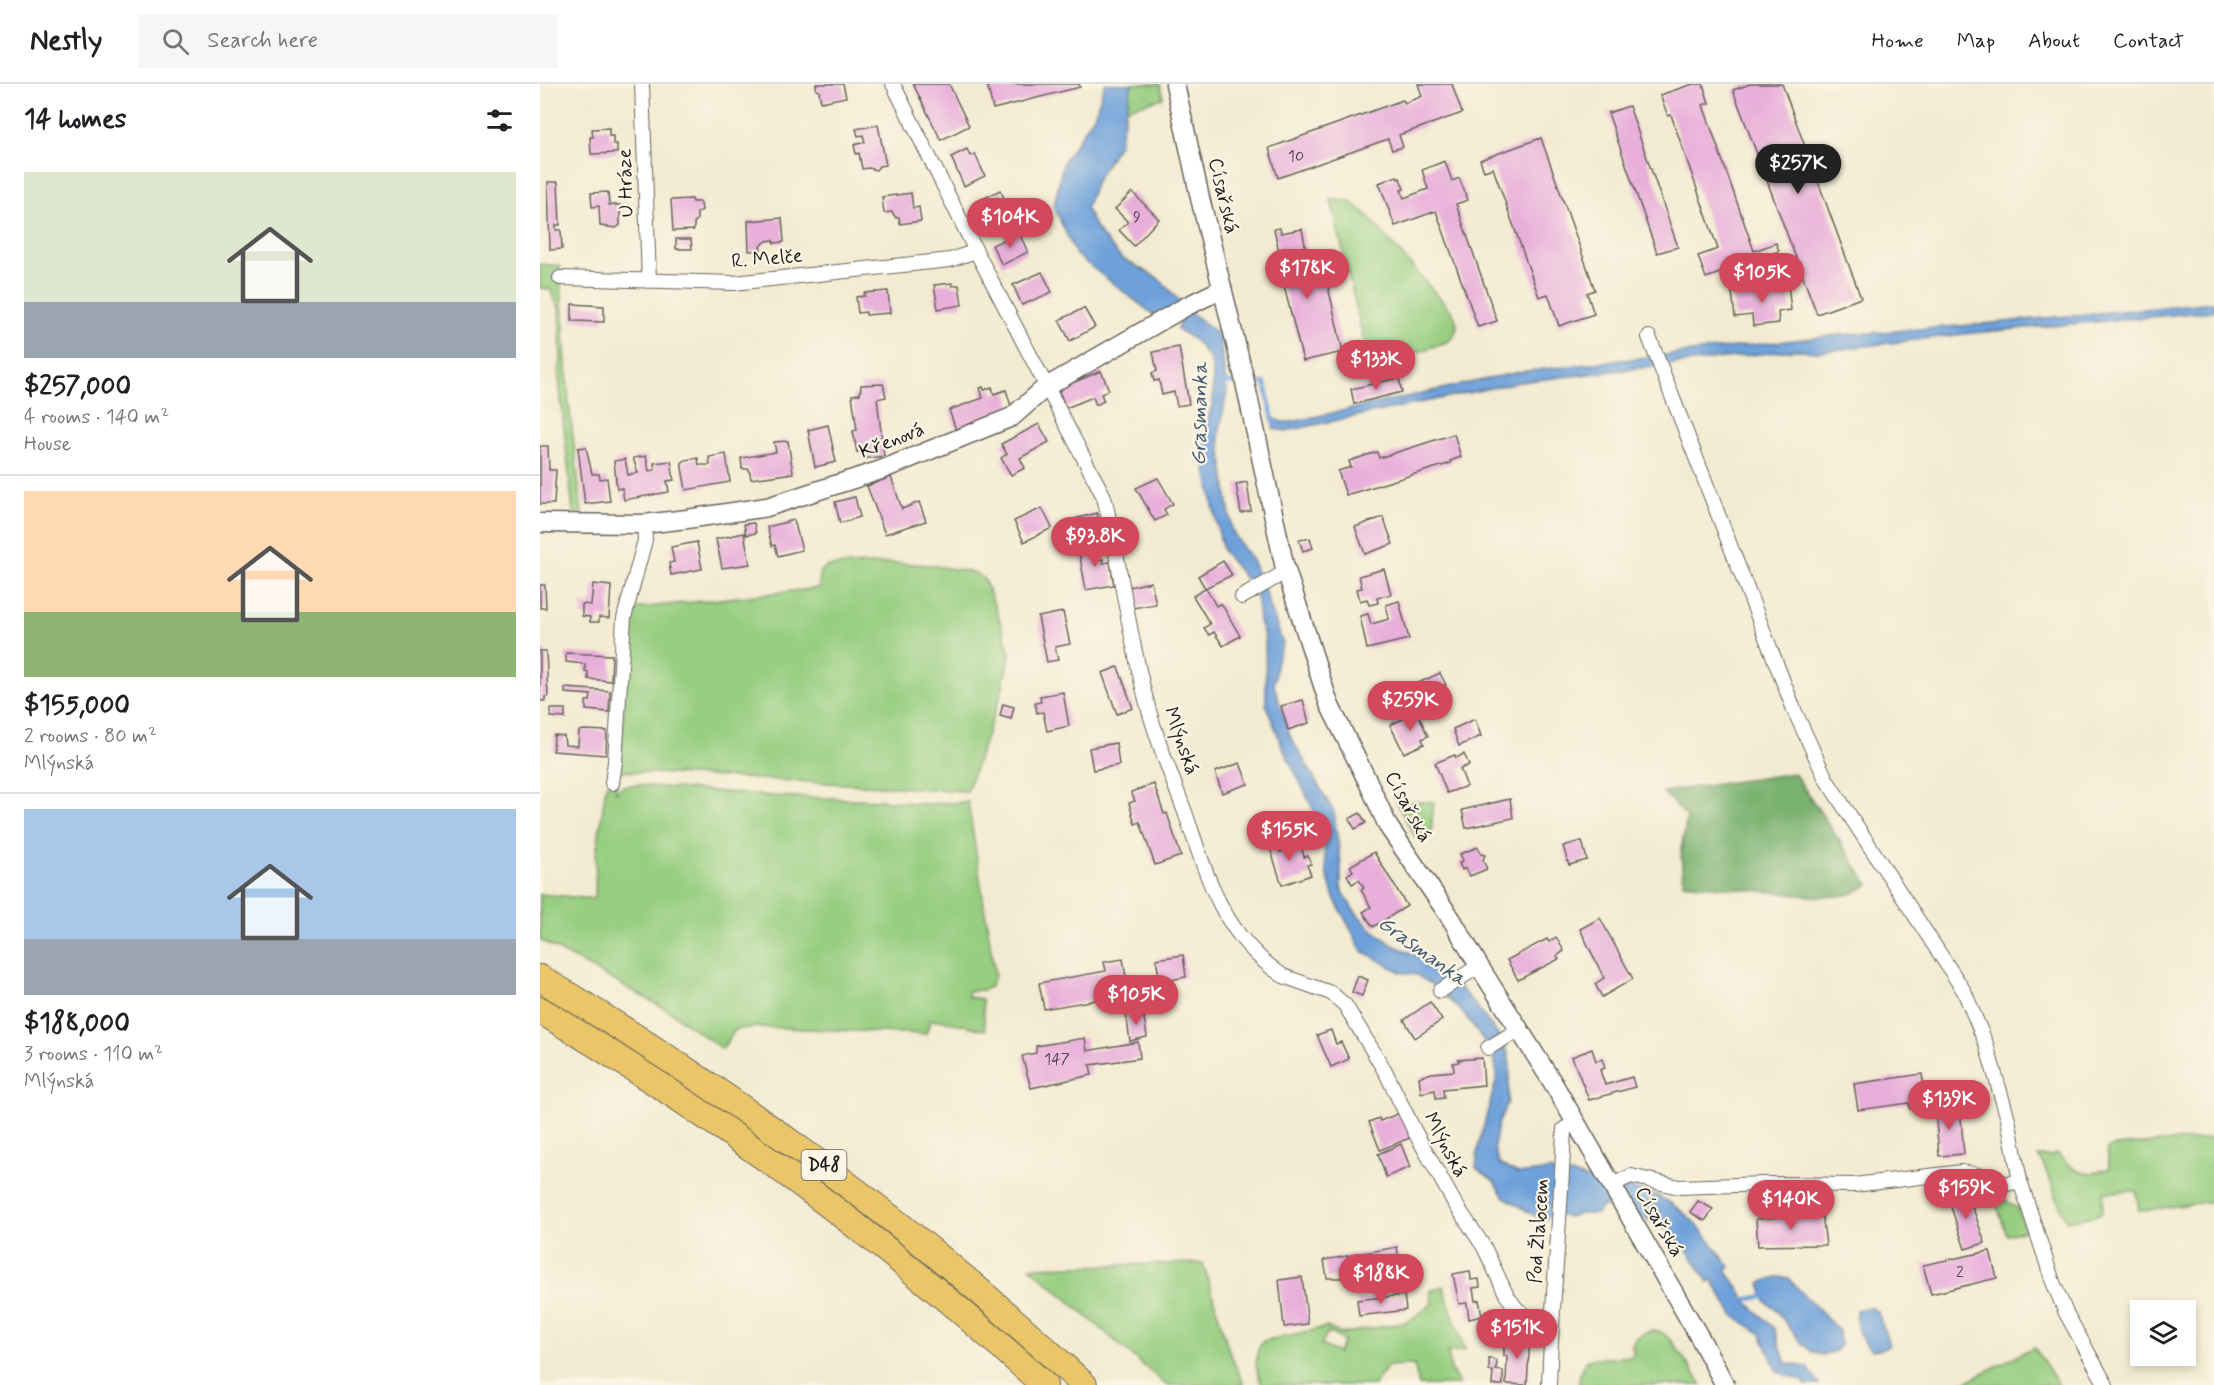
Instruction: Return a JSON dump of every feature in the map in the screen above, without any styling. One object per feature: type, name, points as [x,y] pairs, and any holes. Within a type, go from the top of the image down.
[{"type":"highway","name":"D48","points":[[540,978],[681,1066],[831,1170],[962,1276],[1084,1385]]},
{"type":"highway","name":"D48","points":[[540,1010],[667,1089],[815,1192],[945,1296],[1044,1385]]},
{"type":"street","name":"U Hráze","points":[[642,84],[649,281]]},
{"type":"street","name":"Mlýnská","points":[[893,84],[976,251],[1104,497],[1148,710],[1212,889],[1232,926],[1250,948],[1276,971],[1283,976],[1331,993],[1346,1005],[1381,1062],[1416,1134],[1454,1202],[1484,1247],[1507,1296],[1528,1318],[1536,1323],[1551,1324]]},
{"type":"street","name":"Císařská","points":[[1175,84],[1287,571],[1326,697],[1386,822],[1452,920],[1576,1122],[1725,1385]]},
{"type":"street","name":"R. Melče","points":[[560,278],[734,284],[950,260],[976,251]]},
{"type":"street","name":"Křenová","points":[[540,523],[644,524],[767,507],[881,470],[1012,417],[1046,387],[1222,289]]},
{"type":"street","points":[[1649,337],[1786,691],[1826,779],[1964,991],[1986,1044],[2008,1119],[2020,1181],[2053,1282],[2066,1313],[2106,1385]]},
{"type":"street","points":[[612,783],[624,618],[645,540],[644,524]]},
{"type":"street","points":[[1242,597],[1287,571]]},
{"type":"street","points":[[1440,992],[1479,966]]},
{"type":"street","points":[[1488,1048],[1520,1029]]},
{"type":"street","name":"Pod Žlabcem","points":[[1550,1385],[1551,1324],[1563,1173],[1564,1130],[1576,1122]]},
{"type":"street","points":[[1612,1185],[1631,1176],[1678,1187],[1764,1184],[1854,1185],[1962,1172],[1989,1177],[2007,1185],[2020,1181]]},
{"type":"green space","points":[[1132,84],[1160,84],[1163,98],[1125,109]]},
{"type":"green space","points":[[1331,200],[1349,201],[1364,212],[1452,312],[1457,327],[1449,341],[1385,364],[1375,364],[1367,354]]},
{"type":"green space","points":[[540,264],[560,266],[568,394],[582,513],[573,513],[558,370],[561,362],[559,307],[552,296],[551,289],[540,288]]},
{"type":"green space","points":[[894,563],[930,565],[976,573],[984,579],[997,612],[1010,653],[1001,694],[967,791],[620,771],[631,609],[819,588],[820,571],[828,566]]},
{"type":"green space","points":[[1794,773],[1869,885],[1849,895],[1819,897],[1683,883],[1681,850],[1687,817],[1663,792]]},
{"type":"green space","points":[[617,782],[616,792],[623,786],[638,785],[772,796],[927,804],[968,802],[995,975],[990,987],[968,991],[968,997],[982,999],[985,1030],[941,1020],[930,1021],[926,1034],[758,1027],[736,1029],[722,1049],[669,1011],[540,940],[540,894],[595,899],[596,856],[606,785]]},
{"type":"green space","points":[[1396,802],[1434,802],[1431,834],[1415,837]]},
{"type":"green space","points":[[2214,1138],[2214,1201],[2139,1211],[2136,1191],[2104,1192],[2102,1213],[2067,1221],[2038,1156],[2052,1156],[2057,1153],[2080,1172],[2092,1173],[2109,1168],[2107,1149],[2114,1146]]},
{"type":"green space","points":[[1991,1189],[2018,1209],[2025,1230],[2007,1235]]},
{"type":"green space","points":[[1203,1263],[1229,1351],[1244,1385],[1166,1385],[1030,1267]]},
{"type":"green space","points":[[1443,1286],[1465,1350],[1448,1352],[1451,1370],[1460,1385],[1419,1385],[1414,1365],[1388,1366],[1374,1385],[1262,1385],[1256,1363],[1263,1341],[1327,1327],[1341,1334],[1407,1322],[1432,1304],[1430,1291]],"holes":[[[1328,1332],[1344,1341],[1338,1353],[1321,1345]]]},
{"type":"green space","points":[[1649,1331],[1660,1331],[1672,1341],[1702,1385],[1579,1385],[1582,1366],[1586,1361],[1631,1356],[1634,1354],[1632,1346],[1635,1338]]},
{"type":"green space","points":[[2034,1347],[2059,1385],[1960,1385],[2024,1352]]},
{"type":"water","points":[[1105,84],[1132,84],[1119,144],[1097,179],[1086,208],[1097,230],[1121,258],[1158,278],[1190,312],[1219,335],[1227,391],[1219,435],[1232,531],[1253,562],[1283,644],[1277,660],[1274,685],[1290,736],[1334,812],[1341,865],[1341,888],[1353,909],[1369,927],[1393,945],[1418,956],[1451,978],[1499,1036],[1508,1053],[1510,1065],[1508,1101],[1498,1125],[1494,1147],[1499,1164],[1518,1174],[1551,1170],[1554,1173],[1571,1174],[1624,1189],[1651,1193],[1670,1202],[1690,1218],[1715,1246],[1730,1267],[1726,1270],[1748,1303],[1774,1328],[1786,1363],[1807,1367],[1820,1385],[1805,1385],[1804,1381],[1777,1372],[1761,1334],[1733,1315],[1712,1280],[1708,1282],[1686,1248],[1668,1230],[1644,1218],[1614,1214],[1608,1207],[1602,1206],[1597,1214],[1580,1214],[1569,1217],[1551,1215],[1543,1221],[1503,1196],[1494,1181],[1476,1168],[1478,1147],[1497,1077],[1495,1062],[1486,1044],[1465,1015],[1437,988],[1417,975],[1400,972],[1362,951],[1334,898],[1327,876],[1322,827],[1283,748],[1266,705],[1265,639],[1259,621],[1256,592],[1223,551],[1204,459],[1206,427],[1213,401],[1213,371],[1210,359],[1196,341],[1177,329],[1181,319],[1154,315],[1076,255],[1054,207],[1063,162],[1094,116]]},
{"type":"water","points":[[2214,302],[2214,311],[1973,333],[1816,352],[1795,350],[1520,382],[1286,431],[1273,429],[1275,419],[1291,422],[1519,372],[1829,336]]},
{"type":"water","points":[[1777,1277],[1788,1278],[1839,1331],[1840,1344],[1836,1351],[1823,1355],[1813,1353],[1800,1341],[1775,1309],[1765,1301],[1760,1283]]},
{"type":"water","points":[[1870,1307],[1878,1312],[1889,1345],[1879,1350],[1871,1350],[1857,1327],[1856,1310]]},
{"type":"building","points":[[816,84],[843,84],[846,97],[821,102]]},
{"type":"building","points":[[913,84],[949,84],[969,126],[941,140]]},
{"type":"building","points":[[987,84],[1079,84],[1080,87],[993,109]]},
{"type":"building","points":[[1418,84],[1452,84],[1462,113],[1399,135],[1403,147],[1392,150],[1388,139],[1278,178],[1269,148],[1403,100],[1405,103],[1422,96]]},
{"type":"building","points":[[1693,84],[1703,84],[1709,103],[1703,105],[1754,251],[1776,243],[1779,251],[1706,278],[1698,256],[1718,249],[1671,115],[1668,116],[1660,95]]},
{"type":"building","points":[[1750,84],[1782,84],[1861,298],[1817,314],[1733,90]]},
{"type":"building","points":[[1629,106],[1678,247],[1657,253],[1608,113]]},
{"type":"building","points":[[878,125],[886,165],[879,166],[876,170],[862,169],[859,153],[856,154],[854,145],[865,142],[863,135],[858,136],[856,129]]},
{"type":"building","points":[[609,128],[609,136],[613,136],[613,144],[617,144],[617,153],[591,154],[592,129]]},
{"type":"building","points":[[1541,138],[1595,290],[1587,293],[1594,314],[1559,326],[1548,294],[1539,297],[1493,168],[1484,171],[1480,160]]},
{"type":"building","points":[[967,149],[970,156],[975,154],[985,176],[964,186],[951,157]]},
{"type":"building","points":[[1445,161],[1452,181],[1459,178],[1468,200],[1456,204],[1497,321],[1478,327],[1436,211],[1395,226],[1379,183],[1397,176],[1404,189],[1401,190],[1404,198],[1428,189],[1422,170]]},
{"type":"building","points":[[548,182],[558,182],[560,225],[556,225],[556,230],[561,230],[562,249],[550,250]]},
{"type":"building","points":[[1000,190],[1012,213],[985,227],[973,204]]},
{"type":"building","points":[[608,192],[609,205],[620,205],[620,225],[616,228],[600,226],[599,206],[592,207],[591,193]]},
{"type":"building","points":[[1132,192],[1159,219],[1134,246],[1119,230],[1128,222],[1115,209]]},
{"type":"building","points":[[911,193],[913,208],[919,207],[921,221],[900,224],[899,217],[896,218],[892,212],[884,213],[882,197]]},
{"type":"building","points":[[692,199],[693,202],[701,204],[702,210],[697,213],[694,230],[673,231],[671,200]]},
{"type":"building","points":[[782,218],[784,242],[767,241],[760,246],[761,250],[749,251],[748,221]]},
{"type":"building","points":[[1280,228],[1281,233],[1302,229],[1313,285],[1327,282],[1343,352],[1303,361],[1281,274],[1284,274],[1274,229]]},
{"type":"building","points":[[1019,233],[1028,252],[1002,265],[992,245]]},
{"type":"building","points":[[676,239],[691,239],[692,249],[676,249]]},
{"type":"building","points":[[1042,272],[1052,292],[1022,305],[1013,285]]},
{"type":"building","points":[[952,283],[952,286],[959,285],[962,305],[938,309],[934,285]]},
{"type":"building","points":[[1788,285],[1791,310],[1778,312],[1779,323],[1753,326],[1752,315],[1735,317],[1732,292]]},
{"type":"building","points":[[888,291],[890,313],[866,315],[866,312],[858,313],[856,297],[865,296],[864,293]]},
{"type":"building","points":[[572,304],[604,306],[604,322],[572,321]]},
{"type":"building","points":[[1084,308],[1095,327],[1070,341],[1059,320]]},
{"type":"building","points":[[1179,347],[1189,404],[1177,406],[1174,392],[1162,395],[1159,380],[1154,381],[1152,373],[1157,371],[1153,352]]},
{"type":"building","points":[[1101,371],[1109,390],[1101,394],[1104,401],[1096,405],[1093,397],[1066,408],[1058,389]]},
{"type":"building","points":[[1399,378],[1402,392],[1354,404],[1351,389]]},
{"type":"building","points":[[883,384],[886,397],[877,399],[884,456],[863,459],[862,451],[857,452],[853,431],[857,430],[852,395],[860,394],[861,385]]},
{"type":"building","points":[[983,387],[984,390],[992,387],[994,394],[1006,390],[1012,409],[956,430],[949,410],[983,398],[980,388]]},
{"type":"building","points":[[1039,424],[1049,442],[1020,458],[1025,468],[1011,475],[1001,458],[1007,454],[1001,444]]},
{"type":"building","points":[[828,425],[836,462],[815,467],[808,430]]},
{"type":"building","points":[[1454,434],[1461,457],[1450,461],[1451,463],[1346,495],[1338,471],[1351,467],[1349,461],[1377,452],[1379,458]]},
{"type":"building","points":[[788,441],[793,473],[751,479],[749,469],[742,469],[741,458],[776,452],[774,442]]},
{"type":"building","points":[[540,446],[548,446],[549,470],[556,470],[554,504],[540,504]]},
{"type":"building","points":[[586,447],[592,474],[599,474],[600,479],[607,478],[610,501],[585,504],[578,448]]},
{"type":"building","points":[[726,454],[730,482],[686,490],[682,468],[685,460],[698,458],[699,465],[710,465],[709,457]]},
{"type":"building","points":[[646,456],[649,471],[655,470],[654,463],[671,461],[674,480],[667,481],[669,492],[624,500],[622,488],[617,489],[614,461],[625,459],[628,475],[638,473],[633,458]]},
{"type":"building","points":[[891,477],[902,509],[919,502],[926,521],[885,534],[867,486]]},
{"type":"building","points":[[1158,478],[1173,504],[1164,509],[1167,515],[1155,521],[1136,488]]},
{"type":"building","points":[[1247,482],[1251,511],[1241,513],[1236,484]]},
{"type":"building","points":[[855,497],[860,517],[840,523],[835,502]]},
{"type":"building","points":[[1042,508],[1052,528],[1024,542],[1014,521]]},
{"type":"building","points":[[1097,513],[1102,529],[1078,535],[1074,519]]},
{"type":"building","points":[[1383,517],[1393,544],[1365,554],[1355,527]]},
{"type":"building","points":[[794,520],[802,550],[778,556],[775,545],[772,546],[767,527]]},
{"type":"building","points":[[754,523],[756,533],[746,535],[744,524]]},
{"type":"building","points":[[744,533],[750,564],[722,568],[716,539]]},
{"type":"building","points":[[1310,538],[1313,548],[1303,551],[1299,540]]},
{"type":"building","points":[[697,542],[702,569],[671,575],[669,563],[674,562],[671,547]]},
{"type":"building","points":[[1096,543],[1099,560],[1103,559],[1103,563],[1110,562],[1114,585],[1086,590],[1078,546]]},
{"type":"building","points":[[1223,561],[1232,575],[1205,588],[1198,576]]},
{"type":"building","points":[[1384,569],[1391,594],[1377,598],[1378,603],[1369,605],[1367,599],[1360,601],[1357,589],[1362,588],[1359,576]]},
{"type":"building","points":[[1151,582],[1156,604],[1133,608],[1129,587]]},
{"type":"building","points":[[593,584],[611,586],[609,618],[599,617],[599,622],[590,622],[590,617],[582,616],[582,604],[591,605]]},
{"type":"building","points":[[540,585],[545,585],[546,608],[540,608]]},
{"type":"building","points":[[1206,588],[1216,606],[1221,603],[1240,636],[1223,646],[1214,632],[1209,635],[1204,628],[1210,624],[1193,596]]},
{"type":"building","points":[[1399,601],[1409,639],[1367,649],[1360,616],[1368,614],[1371,624],[1389,619],[1386,605]]},
{"type":"building","points":[[1063,612],[1070,644],[1055,647],[1058,660],[1047,662],[1038,617]]},
{"type":"building","points":[[540,651],[546,651],[548,697],[545,697],[545,701],[540,701]]},
{"type":"building","points":[[566,653],[612,655],[611,681],[588,679],[585,664],[566,662]]},
{"type":"building","points":[[1118,667],[1133,708],[1117,714],[1102,673]]},
{"type":"building","points":[[1440,673],[1446,685],[1411,700],[1405,689]]},
{"type":"building","points":[[565,688],[610,691],[609,712],[586,710],[586,701],[590,701],[591,695],[565,693]]},
{"type":"building","points":[[1063,692],[1069,726],[1047,731],[1043,712],[1037,713],[1035,703],[1041,702],[1040,696]]},
{"type":"building","points":[[1303,700],[1309,723],[1288,730],[1281,706]]},
{"type":"building","points":[[1003,704],[1014,707],[1011,719],[1000,716]]},
{"type":"building","points":[[551,709],[565,709],[565,718],[551,717]]},
{"type":"building","points":[[1417,712],[1428,736],[1422,739],[1424,744],[1404,753],[1390,725]]},
{"type":"building","points":[[1475,719],[1481,736],[1459,746],[1453,729]]},
{"type":"building","points":[[579,731],[607,731],[606,755],[553,751],[554,735],[564,736],[565,745],[578,746]]},
{"type":"building","points":[[1116,743],[1119,765],[1093,770],[1089,748]]},
{"type":"building","points":[[1464,754],[1469,765],[1460,769],[1467,786],[1447,793],[1435,763]]},
{"type":"building","points":[[1240,763],[1248,784],[1222,793],[1215,772]]},
{"type":"building","points":[[1154,784],[1164,814],[1167,813],[1181,856],[1155,865],[1140,822],[1135,824],[1129,803],[1135,801],[1131,792]]},
{"type":"building","points":[[1510,799],[1513,818],[1466,828],[1462,810]]},
{"type":"building","points":[[1360,813],[1366,823],[1355,829],[1349,819]]},
{"type":"building","points":[[1274,833],[1280,852],[1301,845],[1304,857],[1308,856],[1311,864],[1307,865],[1311,875],[1282,885],[1266,836]]},
{"type":"building","points":[[1582,841],[1587,860],[1569,865],[1563,846]]},
{"type":"building","points":[[1478,847],[1481,854],[1485,855],[1483,860],[1487,869],[1470,876],[1466,868],[1462,870],[1459,863],[1463,861],[1460,854]]},
{"type":"building","points":[[1374,852],[1407,906],[1373,927],[1363,912],[1371,907],[1361,890],[1364,888],[1359,880],[1352,884],[1347,875],[1353,871],[1350,866]]},
{"type":"building","points":[[1600,918],[1633,979],[1602,997],[1595,984],[1604,978],[1580,929]]},
{"type":"building","points":[[1556,937],[1564,951],[1557,956],[1559,959],[1518,980],[1507,960],[1547,939],[1549,942]]},
{"type":"building","points":[[1183,955],[1186,977],[1160,982],[1156,959]]},
{"type":"building","points":[[1123,959],[1130,999],[1109,1002],[1108,998],[1044,1009],[1039,983],[1106,971],[1104,962]]},
{"type":"building","points":[[1358,976],[1368,980],[1362,996],[1352,992]]},
{"type":"building","points":[[1430,1002],[1442,1020],[1415,1038],[1404,1020]]},
{"type":"building","points":[[1143,1011],[1147,1037],[1130,1041],[1126,1014]]},
{"type":"building","points":[[1331,1030],[1336,1044],[1341,1042],[1349,1059],[1331,1067],[1317,1035]]},
{"type":"building","points":[[1085,1038],[1087,1051],[1138,1042],[1140,1058],[1090,1065],[1092,1075],[1031,1088],[1022,1056],[1036,1053],[1036,1046]]},
{"type":"building","points":[[1592,1049],[1596,1061],[1602,1059],[1605,1068],[1600,1070],[1605,1085],[1632,1077],[1635,1087],[1589,1100],[1572,1057]]},
{"type":"building","points":[[1482,1058],[1484,1085],[1443,1089],[1444,1098],[1436,1099],[1435,1090],[1421,1093],[1419,1077],[1454,1071],[1453,1063],[1459,1062],[1458,1060]]},
{"type":"building","points":[[1922,1074],[1926,1100],[1917,1101],[1918,1108],[1910,1109],[1909,1103],[1858,1110],[1854,1084]]},
{"type":"building","points":[[1960,1106],[1964,1154],[1939,1156],[1935,1108]]},
{"type":"building","points":[[1400,1113],[1412,1137],[1380,1150],[1369,1122],[1379,1118],[1380,1121]]},
{"type":"building","points":[[1401,1144],[1410,1167],[1386,1177],[1378,1154]]},
{"type":"building","points":[[1967,1191],[1985,1243],[1965,1249],[1948,1198]]},
{"type":"building","points":[[1698,1201],[1713,1209],[1705,1221],[1690,1212]]},
{"type":"building","points":[[1822,1214],[1826,1245],[1758,1246],[1756,1219]]},
{"type":"building","points":[[1397,1247],[1401,1271],[1358,1278],[1327,1278],[1324,1260]]},
{"type":"building","points":[[1990,1251],[1997,1278],[1931,1294],[1923,1265]]},
{"type":"building","points":[[1470,1271],[1471,1280],[1479,1279],[1480,1287],[1473,1288],[1475,1301],[1479,1300],[1482,1316],[1469,1319],[1467,1303],[1459,1304],[1453,1274]]},
{"type":"building","points":[[1302,1277],[1308,1324],[1284,1327],[1279,1280]]},
{"type":"building","points":[[1404,1295],[1406,1310],[1359,1316],[1357,1300]]},
{"type":"building","points":[[1509,1336],[1530,1338],[1527,1385],[1506,1384],[1507,1356],[1504,1356],[1504,1347],[1508,1347]]},
{"type":"building","points":[[1489,1358],[1497,1361],[1496,1370],[1503,1371],[1503,1385],[1492,1385],[1493,1371],[1489,1371]]},
{"type":"waterway","name":"Grasmanka","points":[[1220,382],[1242,383]]},
{"type":"waterway","points":[[1250,383],[1265,383],[1274,424],[1278,425]]},
{"type":"waterway","points":[[1742,1300],[1766,1296]]}]
